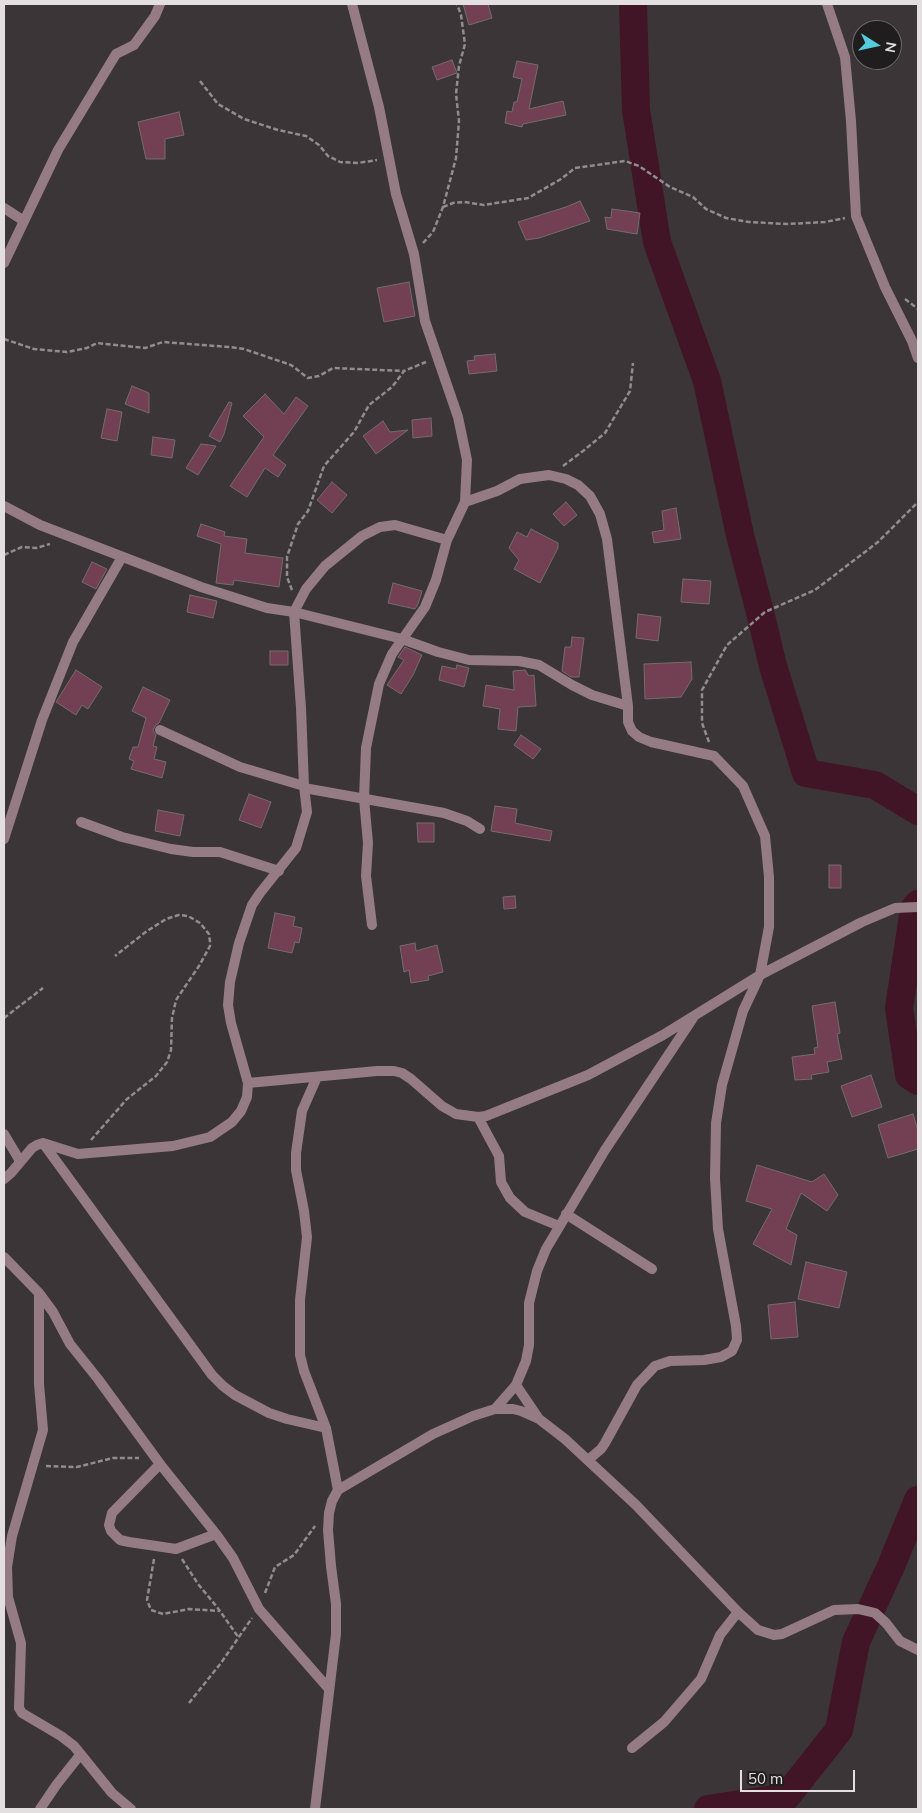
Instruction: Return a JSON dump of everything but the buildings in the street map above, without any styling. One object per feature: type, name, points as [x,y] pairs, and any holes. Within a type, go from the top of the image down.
[{"type":"street","points":[[4,264],[58,150],[116,54],[134,45],[155,16],[160,4]]},
{"type":"street","points":[[352,4],[379,107],[396,194],[414,254],[425,321],[458,417],[467,460],[465,502],[447,540],[436,580],[425,607],[392,654],[378,684],[366,748],[364,799],[368,843],[366,876],[372,925]]},
{"type":"street","points":[[827,4],[844,57],[851,121],[856,216],[885,288],[912,341],[918,358]]},
{"type":"street","points":[[4,208],[24,222]]},
{"type":"street","points":[[465,502],[497,491],[520,479],[549,475],[566,479],[590,496],[600,514],[606,540],[628,706],[628,722],[632,731],[639,737],[651,742],[714,756],[743,786],[765,836],[769,877],[769,927],[760,975],[743,1011],[719,1097],[716,1123],[715,1178],[718,1229],[737,1340],[732,1351],[721,1357],[704,1360],[670,1361],[656,1366],[637,1385],[601,1449],[588,1460]]},
{"type":"street","points":[[4,506],[40,526],[201,587],[267,608],[295,608],[469,660],[519,661],[539,665],[592,695],[628,706]]},
{"type":"street","points":[[4,1179],[32,1148],[43,1143],[78,1154],[173,1146],[210,1137],[232,1122],[241,1111],[247,1098],[248,1083],[231,1023],[228,1005],[230,982],[239,943],[252,905],[296,848],[307,812],[304,787],[295,608],[306,589],[325,566],[362,536],[380,527],[395,525],[447,540]]},
{"type":"street","points":[[4,839],[39,729],[73,642],[122,557]]},
{"type":"street","points":[[160,730],[240,767],[304,787],[444,813],[467,821],[480,829]]},
{"type":"street","points":[[81,822],[122,837],[171,849],[193,852],[220,852],[279,872]]},
{"type":"street","points":[[248,1083],[377,1071],[402,1073],[442,1106],[456,1114],[478,1117],[486,1116],[588,1075],[694,1017],[760,975],[879,915],[896,908],[918,907]]},
{"type":"street","points":[[495,1409],[516,1385],[526,1361],[529,1303],[537,1271],[558,1226],[605,1150],[694,1017]]},
{"type":"street","points":[[317,1077],[302,1111],[296,1153],[296,1170],[307,1237],[301,1290],[300,1355],[304,1371],[326,1428],[338,1490]]},
{"type":"street","points":[[478,1117],[499,1156],[501,1182],[510,1198],[525,1212],[558,1226]]},
{"type":"street","points":[[4,1134],[20,1161]]},
{"type":"street","points":[[43,1143],[212,1375],[223,1386],[257,1407],[287,1420],[326,1428]]},
{"type":"street","points":[[566,1214],[652,1269]]},
{"type":"street","points":[[4,1257],[39,1293],[53,1312],[70,1344],[158,1461],[216,1534],[233,1558],[258,1609],[329,1689]]},
{"type":"street","points":[[39,1293],[39,1384],[43,1430],[12,1536],[8,1567],[8,1597],[22,1643],[19,1708],[22,1713],[74,1746],[112,1793],[131,1809]]},
{"type":"street","points":[[516,1385],[539,1419],[588,1460],[636,1505],[738,1612],[758,1630],[774,1635],[789,1632],[834,1610],[851,1608],[868,1610],[875,1613],[886,1623],[904,1644],[918,1650]]},
{"type":"street","points":[[315,1809],[336,1627],[336,1604],[329,1545],[329,1513],[332,1501],[338,1490],[434,1434],[473,1416],[495,1409],[517,1410],[539,1419]]},
{"type":"street","points":[[158,1461],[112,1513],[109,1525],[111,1531],[120,1540],[176,1549],[216,1534]]},
{"type":"street","points":[[632,1748],[664,1722],[701,1679],[720,1635],[738,1612]]},
{"type":"street","points":[[40,1809],[80,1755]]},
{"type":"path","points":[[414,254],[433,232],[443,207],[456,158],[459,121],[456,94],[459,66],[465,44],[461,15],[457,4]]},
{"type":"path","points":[[200,81],[218,104],[244,119],[278,130],[306,136],[319,145],[328,156],[340,162],[358,163],[389,158]]},
{"type":"path","points":[[443,207],[453,203],[464,202],[484,205],[528,198],[561,179],[575,168],[625,161],[639,166],[670,187],[693,198],[706,210],[726,218],[749,222],[787,224],[825,222],[856,216]]},
{"type":"path","points":[[4,339],[34,348],[68,352],[86,348],[97,343],[145,348],[163,342],[229,346],[244,349],[291,365],[308,378],[319,376],[333,368],[368,371],[404,371],[437,358]]},
{"type":"path","points":[[549,475],[583,452],[605,434],[630,390],[633,362]]},
{"type":"path","points":[[295,608],[287,577],[287,557],[298,524],[308,511],[324,466],[354,432],[369,405],[392,387],[404,371]]},
{"type":"path","points":[[714,756],[702,723],[702,690],[727,645],[765,612],[815,590],[878,542],[918,502]]},
{"type":"path","points":[[4,555],[22,547],[36,548],[44,546],[68,536]]},
{"type":"path","points":[[78,1154],[127,1099],[156,1076],[167,1062],[171,1050],[172,1018],[176,1000],[199,966],[210,946],[210,942],[205,928],[200,923],[188,916],[180,915],[166,919],[147,930],[115,956]]},
{"type":"path","points":[[4,1018],[43,988]]},
{"type":"path","points":[[32,1466],[77,1467],[113,1458],[158,1461]]},
{"type":"path","points":[[189,1703],[221,1663],[258,1609],[275,1566],[294,1555],[314,1526],[329,1513]]},
{"type":"path","points":[[156,1547],[147,1600],[151,1610],[163,1614],[189,1609],[220,1611]]},
{"type":"path","points":[[176,1549],[198,1584],[239,1638]]},
{"type":"waterway","points":[[633,4],[636,110],[657,242],[707,381],[740,535],[773,666],[806,773],[875,785],[918,811]]},
{"type":"waterway","points":[[918,904],[914,909],[899,1008],[909,1075],[918,1081]]},
{"type":"waterway","points":[[708,1809],[786,1797],[839,1730],[856,1642],[891,1566],[918,1500]]}]
